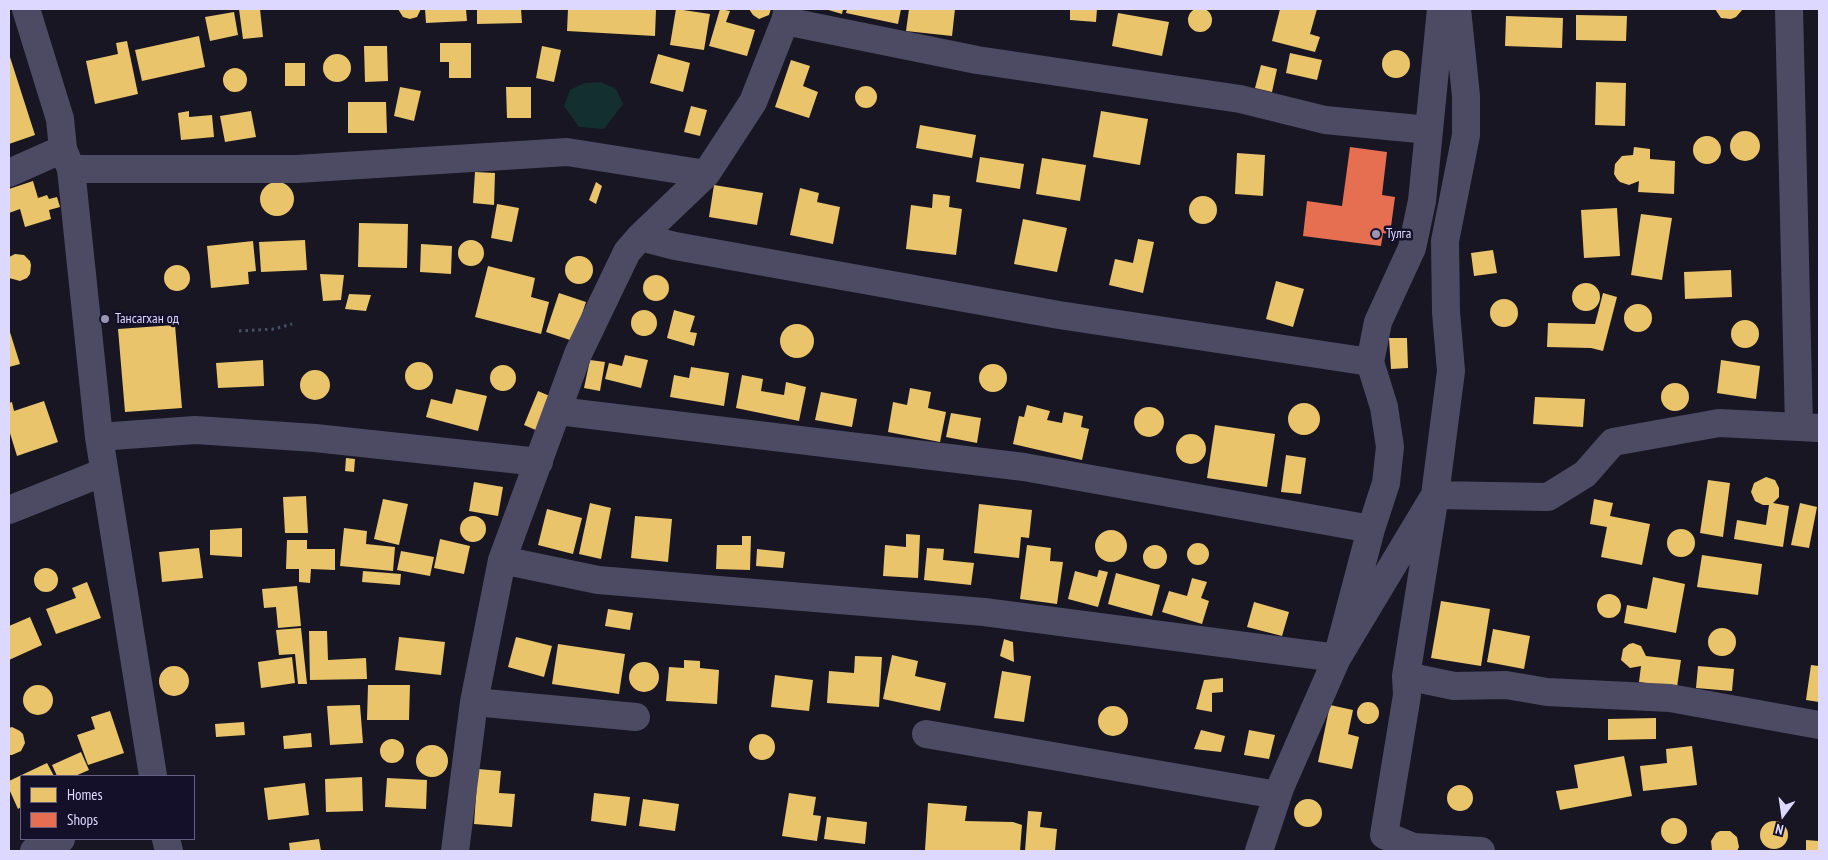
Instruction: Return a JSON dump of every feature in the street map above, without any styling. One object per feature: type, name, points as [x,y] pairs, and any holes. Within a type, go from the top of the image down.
[{"type":"street","points":[[26,9],[60,119],[67,159],[99,437],[153,775]]},
{"type":"street","points":[[1337,658],[1371,529],[1386,483],[1390,447],[1384,407],[1370,362],[1378,322],[1412,248],[1422,201],[1441,9]]},
{"type":"street","points":[[1457,9],[1466,96],[1466,135],[1446,241],[1446,312],[1451,371],[1435,495],[1406,676],[1407,695],[1384,835],[1413,849],[1481,851]]},
{"type":"street","points":[[1435,495],[1548,497],[1585,474],[1613,442],[1719,423],[1809,427],[1789,9]]},
{"type":"street","points":[[455,851],[474,702],[502,560],[578,354],[627,252],[640,237],[706,174],[754,102],[787,15],[977,60],[1240,98],[1326,120],[1429,130]]},
{"type":"street","points":[[9,173],[67,159],[297,169],[567,152],[706,174]]},
{"type":"street","points":[[640,237],[675,246],[1058,315],[1370,362]]},
{"type":"street","points":[[558,411],[1024,467],[1371,529]]},
{"type":"street","points":[[99,437],[195,430],[315,438],[539,462]]},
{"type":"street","points":[[9,510],[104,472]]},
{"type":"street","points":[[1259,851],[1277,795],[1337,658],[1435,495]]},
{"type":"street","points":[[502,560],[598,580],[984,612],[1337,658]]},
{"type":"street","points":[[1406,676],[1454,686],[1506,685],[1547,692],[1670,698],[1819,724]]},
{"type":"street","points":[[474,702],[636,717]]},
{"type":"street","points":[[926,734],[1277,795]]},
{"type":"street","points":[[34,851],[59,840]]},
{"type":"path","points":[[239,331],[274,329],[292,324]]},
{"type":"green space","points":[[601,82],[616,89],[623,104],[604,129],[579,127],[564,106],[570,90],[584,83]]},
{"type":"building: Homes","points":[[1200,8],[1209,11],[1212,20],[1209,29],[1200,32],[1191,29],[1188,20],[1191,11]]},
{"type":"building: Homes","points":[[239,9],[260,9],[263,37],[243,39]]},
{"type":"building: Homes","points":[[398,9],[421,9],[417,17],[410,19],[403,17]]},
{"type":"building: Homes","points":[[425,9],[466,9],[467,21],[426,23]]},
{"type":"building: Homes","points":[[477,9],[521,9],[522,23],[477,24]]},
{"type":"building: Homes","points":[[568,9],[656,9],[655,36],[567,31]]},
{"type":"building: Homes","points":[[676,9],[710,14],[704,50],[670,45]]},
{"type":"building: Homes","points":[[720,9],[730,11],[726,22],[755,30],[747,56],[709,46]]},
{"type":"building: Homes","points":[[749,9],[771,9],[769,15],[759,19]]},
{"type":"building: Homes","points":[[825,9],[843,9],[842,14]]},
{"type":"building: Homes","points":[[847,9],[901,9],[898,24],[846,13]]},
{"type":"building: Homes","points":[[909,9],[955,9],[952,36],[906,31]]},
{"type":"building: Homes","points":[[1070,9],[1097,9],[1096,22],[1070,20]]},
{"type":"building: Homes","points":[[1280,9],[1317,9],[1310,34],[1320,37],[1315,52],[1272,41]]},
{"type":"building: Homes","points":[[1715,9],[1743,9],[1736,17],[1731,19],[1721,18]]},
{"type":"building: Homes","points":[[234,12],[238,35],[210,41],[205,17]]},
{"type":"building: Homes","points":[[1118,13],[1169,22],[1162,56],[1112,46]]},
{"type":"building: Homes","points":[[1576,15],[1627,16],[1626,41],[1576,40]]},
{"type":"building: Homes","points":[[1506,16],[1563,18],[1562,48],[1505,46]]},
{"type":"building: Homes","points":[[199,36],[205,67],[142,81],[135,50]]},
{"type":"building: Homes","points":[[127,41],[138,94],[95,104],[86,61],[118,54],[116,43]]},
{"type":"building: Homes","points":[[440,43],[471,43],[471,78],[449,78],[449,62],[440,62]]},
{"type":"building: Homes","points":[[364,46],[387,46],[388,81],[365,82]]},
{"type":"building: Homes","points":[[542,46],[561,50],[554,82],[536,78]]},
{"type":"building: Homes","points":[[1396,50],[1406,54],[1410,64],[1406,74],[1396,78],[1386,74],[1382,64],[1386,54]]},
{"type":"building: Homes","points":[[1290,53],[1322,60],[1317,80],[1286,73]]},
{"type":"building: Homes","points":[[9,54],[35,135],[9,144]]},
{"type":"building: Homes","points":[[337,54],[347,58],[351,68],[347,78],[337,82],[327,78],[323,68],[327,58]]},
{"type":"building: Homes","points":[[658,54],[690,63],[683,92],[650,83]]},
{"type":"building: Homes","points":[[791,60],[810,66],[803,86],[818,92],[809,118],[775,107]]},
{"type":"building: Homes","points":[[285,63],[305,63],[305,86],[285,86]]},
{"type":"building: Homes","points":[[1261,65],[1277,69],[1272,92],[1255,88]]},
{"type":"building: Homes","points":[[235,68],[244,71],[247,80],[244,89],[235,92],[226,89],[223,80],[226,71]]},
{"type":"building: Homes","points":[[1596,82],[1626,83],[1625,126],[1595,125]]},
{"type":"building: Homes","points":[[866,86],[874,89],[877,97],[874,105],[866,108],[858,105],[855,97],[858,89]]},
{"type":"building: Homes","points":[[400,87],[421,91],[414,121],[394,116]]},
{"type":"building: Homes","points":[[506,87],[531,87],[531,118],[507,118]]},
{"type":"building: Homes","points":[[348,102],[386,102],[387,133],[348,133]]},
{"type":"building: Homes","points":[[691,106],[707,110],[700,136],[684,132]]},
{"type":"building: Homes","points":[[189,111],[189,117],[212,115],[214,137],[181,140],[178,113]]},
{"type":"building: Homes","points":[[251,111],[256,137],[225,142],[220,116]]},
{"type":"building: Homes","points":[[1101,111],[1148,119],[1140,165],[1093,157]]},
{"type":"building: Homes","points":[[920,125],[976,135],[972,158],[916,148]]},
{"type":"building: Homes","points":[[1745,131],[1751,132],[1759,140],[1759,152],[1751,160],[1745,161],[1739,160],[1731,152],[1730,146],[1731,140],[1739,132]]},
{"type":"building: Homes","points":[[1707,136],[1717,140],[1721,150],[1717,160],[1707,164],[1697,160],[1693,150],[1697,140]]},
{"type":"building: Homes","points":[[1634,147],[1650,149],[1650,159],[1675,161],[1674,194],[1638,192],[1639,181],[1629,185],[1617,179],[1614,174],[1615,164],[1622,156],[1633,155]]},
{"type":"building: Homes","points":[[1237,153],[1265,155],[1263,196],[1235,194]]},
{"type":"building: Homes","points":[[980,157],[1024,164],[1020,189],[976,182]]},
{"type":"building: Homes","points":[[1042,158],[1086,165],[1080,201],[1036,194]]},
{"type":"building: Homes","points":[[475,172],[495,173],[494,205],[473,203]]},
{"type":"building: Homes","points":[[33,181],[38,198],[47,195],[49,199],[57,197],[60,207],[49,210],[51,219],[25,227],[20,209],[9,213],[9,189]]},
{"type":"building: Homes","points":[[277,182],[289,187],[294,199],[289,211],[277,216],[265,211],[260,199],[265,187]]},
{"type":"building: Homes","points":[[596,182],[602,186],[596,204],[589,200]]},
{"type":"building: Homes","points":[[714,185],[763,193],[757,225],[709,217]]},
{"type":"building: Homes","points":[[800,188],[819,193],[817,202],[840,207],[833,244],[790,235]]},
{"type":"building: Homes","points":[[933,194],[950,196],[949,207],[962,209],[956,255],[906,249],[911,205],[932,208]]},
{"type":"building: Homes","points":[[1203,196],[1213,200],[1217,210],[1213,220],[1203,224],[1193,220],[1189,210],[1193,200]]},
{"type":"building: Homes","points":[[497,204],[519,208],[512,242],[491,238]]},
{"type":"building: Homes","points":[[1617,208],[1620,256],[1584,258],[1581,210]]},
{"type":"building: Homes","points":[[1641,214],[1672,218],[1662,280],[1631,275]]},
{"type":"building: Homes","points":[[1023,219],[1067,228],[1057,272],[1014,264]]},
{"type":"building: Homes","points":[[359,223],[408,224],[407,268],[358,267]]},
{"type":"building: Homes","points":[[1138,239],[1154,242],[1143,293],[1109,285],[1115,259],[1133,263]]},
{"type":"building: Homes","points":[[305,240],[307,270],[261,272],[259,242]]},
{"type":"building: Homes","points":[[471,240],[480,244],[484,253],[480,262],[471,266],[462,262],[458,253],[462,244]]},
{"type":"building: Homes","points":[[253,241],[256,271],[248,272],[249,284],[211,288],[207,246]]},
{"type":"building: Homes","points":[[421,244],[452,246],[451,274],[420,272]]},
{"type":"building: Homes","points":[[1493,250],[1497,273],[1474,276],[1471,253]]},
{"type":"building: Homes","points":[[15,254],[24,255],[31,265],[30,274],[27,278],[20,281],[9,278],[9,257]]},
{"type":"building: Homes","points":[[579,256],[589,260],[593,270],[589,280],[579,284],[569,280],[565,270],[569,260]]},
{"type":"building: Homes","points":[[177,265],[186,269],[190,278],[186,287],[177,291],[168,287],[164,278],[168,269]]},
{"type":"building: Homes","points":[[488,266],[535,278],[531,297],[549,302],[541,334],[475,317]]},
{"type":"building: Homes","points":[[1731,270],[1732,297],[1685,299],[1684,272]]},
{"type":"building: Homes","points":[[320,274],[344,275],[341,300],[323,301]]},
{"type":"building: Homes","points":[[656,275],[665,279],[669,288],[665,297],[656,301],[647,297],[643,288],[647,279]]},
{"type":"building: Homes","points":[[1276,281],[1304,289],[1293,327],[1266,319]]},
{"type":"building: Homes","points":[[1586,283],[1596,287],[1600,297],[1596,307],[1586,311],[1576,307],[1572,297],[1576,287]]},
{"type":"building: Homes","points":[[559,293],[586,302],[573,341],[546,332]]},
{"type":"building: Homes","points":[[1603,293],[1617,297],[1603,351],[1591,348],[1547,347],[1548,323],[1595,324]]},
{"type":"building: Homes","points":[[349,294],[371,295],[366,311],[345,309]]},
{"type":"building: Homes","points":[[1504,299],[1514,303],[1518,313],[1514,323],[1504,327],[1494,323],[1490,313],[1494,303]]},
{"type":"building: Homes","points":[[1638,304],[1648,308],[1652,318],[1648,328],[1638,332],[1628,328],[1624,318],[1628,308]]},
{"type":"building: Homes","points":[[644,310],[653,314],[657,323],[653,332],[644,336],[635,332],[631,323],[635,314]]},
{"type":"building: Homes","points":[[674,310],[695,316],[690,332],[697,333],[694,346],[667,338]]},
{"type":"building: Homes","points":[[1745,320],[1755,324],[1759,334],[1755,344],[1745,348],[1735,344],[1731,334],[1735,324]]},
{"type":"building: Homes","points":[[797,324],[809,329],[814,341],[809,353],[797,358],[785,353],[780,341],[785,329]]},
{"type":"building: Homes","points":[[175,325],[182,408],[125,412],[118,329]]},
{"type":"building: Homes","points":[[9,329],[20,364],[9,367]]},
{"type":"building: Homes","points":[[1389,338],[1407,338],[1408,368],[1391,369]]},
{"type":"building: Homes","points":[[625,355],[648,360],[641,388],[605,379],[609,363],[622,366]]},
{"type":"building: Homes","points":[[263,360],[264,386],[218,388],[216,363]]},
{"type":"building: Homes","points":[[590,360],[605,362],[600,391],[584,388]]},
{"type":"building: Homes","points":[[1721,360],[1760,366],[1756,399],[1717,393]]},
{"type":"building: Homes","points":[[419,362],[429,366],[433,376],[429,386],[419,390],[409,386],[405,376],[409,366]]},
{"type":"building: Homes","points":[[993,364],[1003,368],[1007,378],[1003,388],[993,392],[983,388],[979,378],[983,368]]},
{"type":"building: Homes","points":[[503,365],[512,369],[516,378],[512,387],[503,391],[494,387],[490,378],[494,369]]},
{"type":"building: Homes","points":[[691,367],[729,373],[724,406],[670,397],[674,375],[689,378]]},
{"type":"building: Homes","points":[[315,370],[326,374],[330,385],[326,396],[315,400],[304,396],[300,385],[304,374]]},
{"type":"building: Homes","points":[[742,375],[763,379],[761,391],[784,395],[786,382],[806,387],[799,421],[736,408]]},
{"type":"building: Homes","points":[[1675,383],[1685,387],[1689,397],[1685,407],[1675,411],[1665,407],[1661,397],[1665,387]]},
{"type":"building: Homes","points":[[910,388],[931,392],[928,408],[946,412],[940,442],[888,432],[893,402],[907,405]]},
{"type":"building: Homes","points":[[456,389],[487,396],[478,431],[426,417],[431,399],[452,404]]},
{"type":"building: Homes","points":[[538,391],[552,397],[538,431],[524,425]]},
{"type":"building: Homes","points":[[821,392],[857,399],[852,427],[815,420]]},
{"type":"building: Homes","points":[[1535,397],[1585,399],[1583,427],[1533,424]]},
{"type":"building: Homes","points":[[44,401],[58,442],[17,456],[9,430],[9,403],[12,402],[14,411]]},
{"type":"building: Homes","points":[[1304,403],[1316,407],[1320,419],[1316,431],[1304,435],[1292,431],[1288,419],[1292,407]]},
{"type":"building: Homes","points":[[1027,405],[1050,411],[1047,420],[1062,423],[1064,412],[1083,416],[1081,427],[1089,429],[1082,460],[1013,444],[1019,416],[1024,417]]},
{"type":"building: Homes","points":[[1149,407],[1160,411],[1164,422],[1160,433],[1149,437],[1138,433],[1134,422],[1138,411]]},
{"type":"building: Homes","points":[[951,413],[981,418],[977,443],[946,437]]},
{"type":"building: Homes","points":[[1215,425],[1275,434],[1267,487],[1207,478]]},
{"type":"building: Homes","points":[[1191,434],[1197,435],[1205,443],[1205,455],[1197,463],[1191,464],[1185,463],[1177,455],[1176,449],[1177,443],[1185,435]]},
{"type":"building: Homes","points":[[1286,455],[1306,458],[1301,494],[1281,492]]},
{"type":"building: Homes","points":[[346,458],[355,459],[354,472],[345,471]]},
{"type":"building: Homes","points":[[1766,477],[1775,480],[1779,488],[1779,497],[1773,503],[1789,506],[1783,547],[1734,539],[1737,520],[1766,525],[1769,505],[1763,505],[1755,501],[1751,492],[1754,483]]},
{"type":"building: Homes","points":[[1708,480],[1730,483],[1723,537],[1700,533]]},
{"type":"building: Homes","points":[[474,482],[503,487],[498,516],[469,511]]},
{"type":"building: Homes","points":[[306,496],[308,533],[285,533],[283,497]]},
{"type":"building: Homes","points":[[383,499],[408,504],[399,545],[374,539]]},
{"type":"building: Homes","points":[[1594,499],[1613,503],[1610,516],[1650,524],[1642,565],[1601,557],[1607,527],[1590,524]]},
{"type":"building: Homes","points":[[590,503],[611,508],[601,559],[579,554]]},
{"type":"building: Homes","points":[[1800,503],[1817,507],[1809,548],[1791,545]]},
{"type":"building: Homes","points":[[979,504],[1032,510],[1029,538],[1021,537],[1019,558],[974,553]]},
{"type":"building: Homes","points":[[547,509],[582,518],[573,554],[538,545]]},
{"type":"building: Homes","points":[[473,516],[482,520],[486,529],[482,538],[473,542],[464,538],[460,529],[464,520]]},
{"type":"building: Homes","points":[[635,516],[672,519],[668,562],[631,558]]},
{"type":"building: Homes","points":[[242,528],[242,557],[210,555],[210,530]]},
{"type":"building: Homes","points":[[344,528],[367,531],[366,544],[395,547],[393,571],[340,566]]},
{"type":"building: Homes","points":[[1681,529],[1691,533],[1695,543],[1691,553],[1681,557],[1671,553],[1667,543],[1671,533]]},
{"type":"building: Homes","points":[[1111,530],[1117,531],[1122,535],[1126,540],[1126,552],[1122,557],[1117,561],[1111,562],[1105,561],[1100,557],[1096,552],[1095,546],[1096,540],[1100,535],[1105,531]]},
{"type":"building: Homes","points":[[906,534],[920,535],[918,578],[883,576],[885,545],[906,547]]},
{"type":"building: Homes","points":[[742,536],[751,536],[750,570],[716,569],[717,545],[742,545]]},
{"type":"building: Homes","points":[[440,539],[470,546],[464,574],[434,568]]},
{"type":"building: Homes","points":[[287,540],[307,540],[307,549],[335,549],[335,570],[311,569],[310,583],[299,582],[299,569],[286,569]]},
{"type":"building: Homes","points":[[1198,543],[1206,546],[1209,554],[1206,562],[1198,565],[1190,562],[1187,554],[1190,546]]},
{"type":"building: Homes","points":[[1027,545],[1051,548],[1050,561],[1063,562],[1057,604],[1020,599]]},
{"type":"building: Homes","points":[[1155,545],[1163,549],[1167,557],[1163,565],[1155,569],[1147,565],[1143,557],[1147,549]]},
{"type":"building: Homes","points":[[199,548],[203,578],[162,582],[159,552]]},
{"type":"building: Homes","points":[[927,548],[944,549],[943,560],[974,563],[971,585],[924,580]]},
{"type":"building: Homes","points":[[757,549],[785,552],[783,568],[756,566]]},
{"type":"building: Homes","points":[[401,551],[434,557],[430,576],[397,570]]},
{"type":"building: Homes","points":[[1702,555],[1762,564],[1758,595],[1697,587]]},
{"type":"building: Homes","points":[[46,568],[55,571],[58,580],[55,589],[46,592],[37,589],[34,580],[37,571]]},
{"type":"building: Homes","points":[[1099,570],[1108,572],[1098,607],[1068,599],[1075,571],[1097,577]]},
{"type":"building: Homes","points":[[363,571],[401,574],[400,585],[362,582]]},
{"type":"building: Homes","points":[[1116,573],[1160,585],[1152,616],[1108,604]]},
{"type":"building: Homes","points":[[1653,577],[1685,584],[1676,633],[1624,623],[1627,605],[1647,609]]},
{"type":"building: Homes","points":[[1192,578],[1207,582],[1201,598],[1209,601],[1202,624],[1162,612],[1169,591],[1187,596]]},
{"type":"building: Homes","points":[[87,582],[101,618],[56,634],[46,609],[76,598],[72,588]]},
{"type":"building: Homes","points":[[297,586],[301,626],[278,628],[276,607],[264,608],[262,589]]},
{"type":"building: Homes","points":[[1609,594],[1618,597],[1621,606],[1618,615],[1609,618],[1600,615],[1597,606],[1600,597]]},
{"type":"building: Homes","points":[[1441,601],[1490,609],[1481,666],[1431,658]]},
{"type":"building: Homes","points":[[1254,602],[1289,612],[1282,636],[1247,627]]},
{"type":"building: Homes","points":[[608,609],[633,613],[630,630],[605,626]]},
{"type":"building: Homes","points":[[30,617],[42,645],[9,660],[9,626]]},
{"type":"building: Homes","points":[[301,628],[307,684],[298,684],[295,654],[279,655],[276,630]]},
{"type":"building: Homes","points":[[1722,628],[1732,632],[1736,642],[1732,652],[1722,656],[1712,652],[1708,642],[1712,632]]},
{"type":"building: Homes","points":[[1493,629],[1530,636],[1524,669],[1487,662]]},
{"type":"building: Homes","points":[[309,631],[327,631],[328,660],[366,658],[367,679],[310,680]]},
{"type":"building: Homes","points":[[399,637],[445,642],[441,675],[395,670]]},
{"type":"building: Homes","points":[[516,637],[552,646],[544,677],[508,667]]},
{"type":"building: Homes","points":[[1004,639],[1013,642],[1014,662],[1000,656]]},
{"type":"building: Homes","points":[[1633,643],[1641,646],[1646,656],[1681,660],[1677,687],[1639,682],[1641,666],[1630,668],[1621,660],[1623,649]]},
{"type":"building: Homes","points":[[558,644],[625,654],[619,694],[552,684]]},
{"type":"building: Homes","points":[[892,655],[918,661],[915,676],[946,683],[940,711],[883,699]]},
{"type":"building: Homes","points":[[855,656],[882,657],[879,707],[827,703],[829,671],[854,673]]},
{"type":"building: Homes","points":[[292,657],[295,683],[261,688],[258,662]]},
{"type":"building: Homes","points":[[684,660],[700,661],[700,668],[719,670],[717,704],[666,701],[669,667],[684,668]]},
{"type":"building: Homes","points":[[644,662],[654,667],[659,677],[654,687],[644,692],[634,687],[629,677],[634,667]]},
{"type":"building: Homes","points":[[1811,665],[1819,666],[1819,702],[1806,700]]},
{"type":"building: Homes","points":[[174,666],[185,670],[189,681],[185,692],[174,696],[163,692],[159,681],[163,670]]},
{"type":"building: Homes","points":[[1698,666],[1734,669],[1732,691],[1696,688]]},
{"type":"building: Homes","points":[[1002,671],[1031,676],[1024,722],[994,718]]},
{"type":"building: Homes","points":[[775,675],[813,680],[809,711],[771,707]]},
{"type":"building: Homes","points":[[1223,678],[1223,692],[1212,693],[1212,712],[1196,709],[1204,680]]},
{"type":"building: Homes","points":[[38,685],[44,686],[52,694],[52,706],[44,714],[38,715],[32,714],[24,706],[23,700],[24,694],[32,686]]},
{"type":"building: Homes","points":[[368,685],[410,685],[409,720],[367,720]]},
{"type":"building: Homes","points":[[1364,702],[1372,702],[1379,709],[1379,717],[1372,724],[1364,724],[1357,717],[1357,709]]},
{"type":"building: Homes","points":[[360,705],[363,743],[330,745],[327,706]]},
{"type":"building: Homes","points":[[1330,705],[1353,710],[1348,734],[1359,737],[1352,769],[1318,762]]},
{"type":"building: Homes","points":[[1113,706],[1124,710],[1128,721],[1124,732],[1113,736],[1102,732],[1098,721],[1102,710]]},
{"type":"building: Homes","points":[[110,711],[124,753],[88,765],[77,735],[95,729],[91,717]]},
{"type":"building: Homes","points":[[1656,718],[1656,739],[1608,740],[1608,719]]},
{"type":"building: Homes","points":[[244,722],[245,735],[216,737],[215,724]]},
{"type":"building: Homes","points":[[12,727],[23,734],[25,743],[21,751],[9,755],[9,728]]},
{"type":"building: Homes","points":[[1201,730],[1225,736],[1221,752],[1194,749]]},
{"type":"building: Homes","points":[[1249,730],[1275,735],[1269,759],[1244,755]]},
{"type":"building: Homes","points":[[311,733],[312,747],[284,749],[283,736]]},
{"type":"building: Homes","points":[[762,734],[771,738],[775,747],[771,756],[762,760],[753,756],[749,747],[753,738]]},
{"type":"building: Homes","points":[[392,739],[397,740],[403,746],[403,756],[397,762],[392,763],[387,762],[381,756],[380,751],[381,746],[387,740]]},
{"type":"building: Homes","points":[[432,745],[438,746],[443,750],[447,755],[447,767],[443,772],[438,776],[432,777],[426,776],[421,772],[417,767],[416,761],[417,755],[421,750],[426,746]]},
{"type":"building: Homes","points":[[1692,746],[1697,785],[1643,791],[1640,766],[1667,763],[1666,749]]},
{"type":"building: Homes","points":[[81,752],[89,770],[77,775],[57,775],[52,765]]},
{"type":"building: Homes","points":[[1624,756],[1632,796],[1560,810],[1556,791],[1578,788],[1574,765]]},
{"type":"building: Homes","points":[[47,763],[53,775],[22,775]]},
{"type":"building: Homes","points":[[478,769],[501,771],[499,793],[515,794],[512,827],[474,824]]},
{"type":"building: Homes","points":[[20,776],[20,808],[18,809],[9,789],[9,781]]},
{"type":"building: Homes","points":[[362,777],[363,811],[326,812],[325,779]]},
{"type":"building: Homes","points":[[387,778],[427,780],[426,809],[385,807]]},
{"type":"building: Homes","points":[[305,783],[309,815],[268,820],[264,788]]},
{"type":"building: Homes","points":[[1460,785],[1469,789],[1473,798],[1469,807],[1460,811],[1451,807],[1447,798],[1451,789]]},
{"type":"building: Homes","points":[[594,793],[630,797],[626,826],[591,821]]},
{"type":"building: Homes","points":[[789,793],[816,797],[813,815],[821,816],[817,841],[782,836]]},
{"type":"building: Homes","points":[[643,799],[679,804],[675,831],[639,826]]},
{"type":"building: Homes","points":[[1308,799],[1318,803],[1322,813],[1318,823],[1308,827],[1298,823],[1294,813],[1298,803]]},
{"type":"building: Homes","points":[[928,803],[967,806],[965,821],[1013,822],[1022,825],[1020,851],[925,850]]},
{"type":"building: Homes","points":[[1028,811],[1042,812],[1040,827],[1057,829],[1055,851],[1025,851]]},
{"type":"building: Homes","points":[[827,817],[867,822],[865,844],[824,839]]},
{"type":"building: Homes","points":[[1674,818],[1683,822],[1687,831],[1683,840],[1674,844],[1665,840],[1661,831],[1665,822]]},
{"type":"building: Homes","points":[[1774,821],[1784,825],[1788,835],[1784,845],[1774,849],[1764,845],[1760,835],[1764,825]]},
{"type":"building: Homes","points":[[1730,831],[1737,837],[1739,847],[1737,851],[1712,851],[1711,841],[1716,833]]},
{"type":"building: Homes","points":[[319,839],[321,851],[290,851],[289,843]]},
{"type":"building: Homes","points":[[1806,840],[1819,841],[1819,851],[1806,851]]},
{"type":"building: Shops","points":[[1350,147],[1387,152],[1382,195],[1395,197],[1390,234],[1383,233],[1381,246],[1303,236],[1307,201],[1342,206]]},
{"type":"place","name":"Тулга","points":[[1376,234]]},
{"type":"place","name":"Тансагхан од","points":[[105,319]]}]
